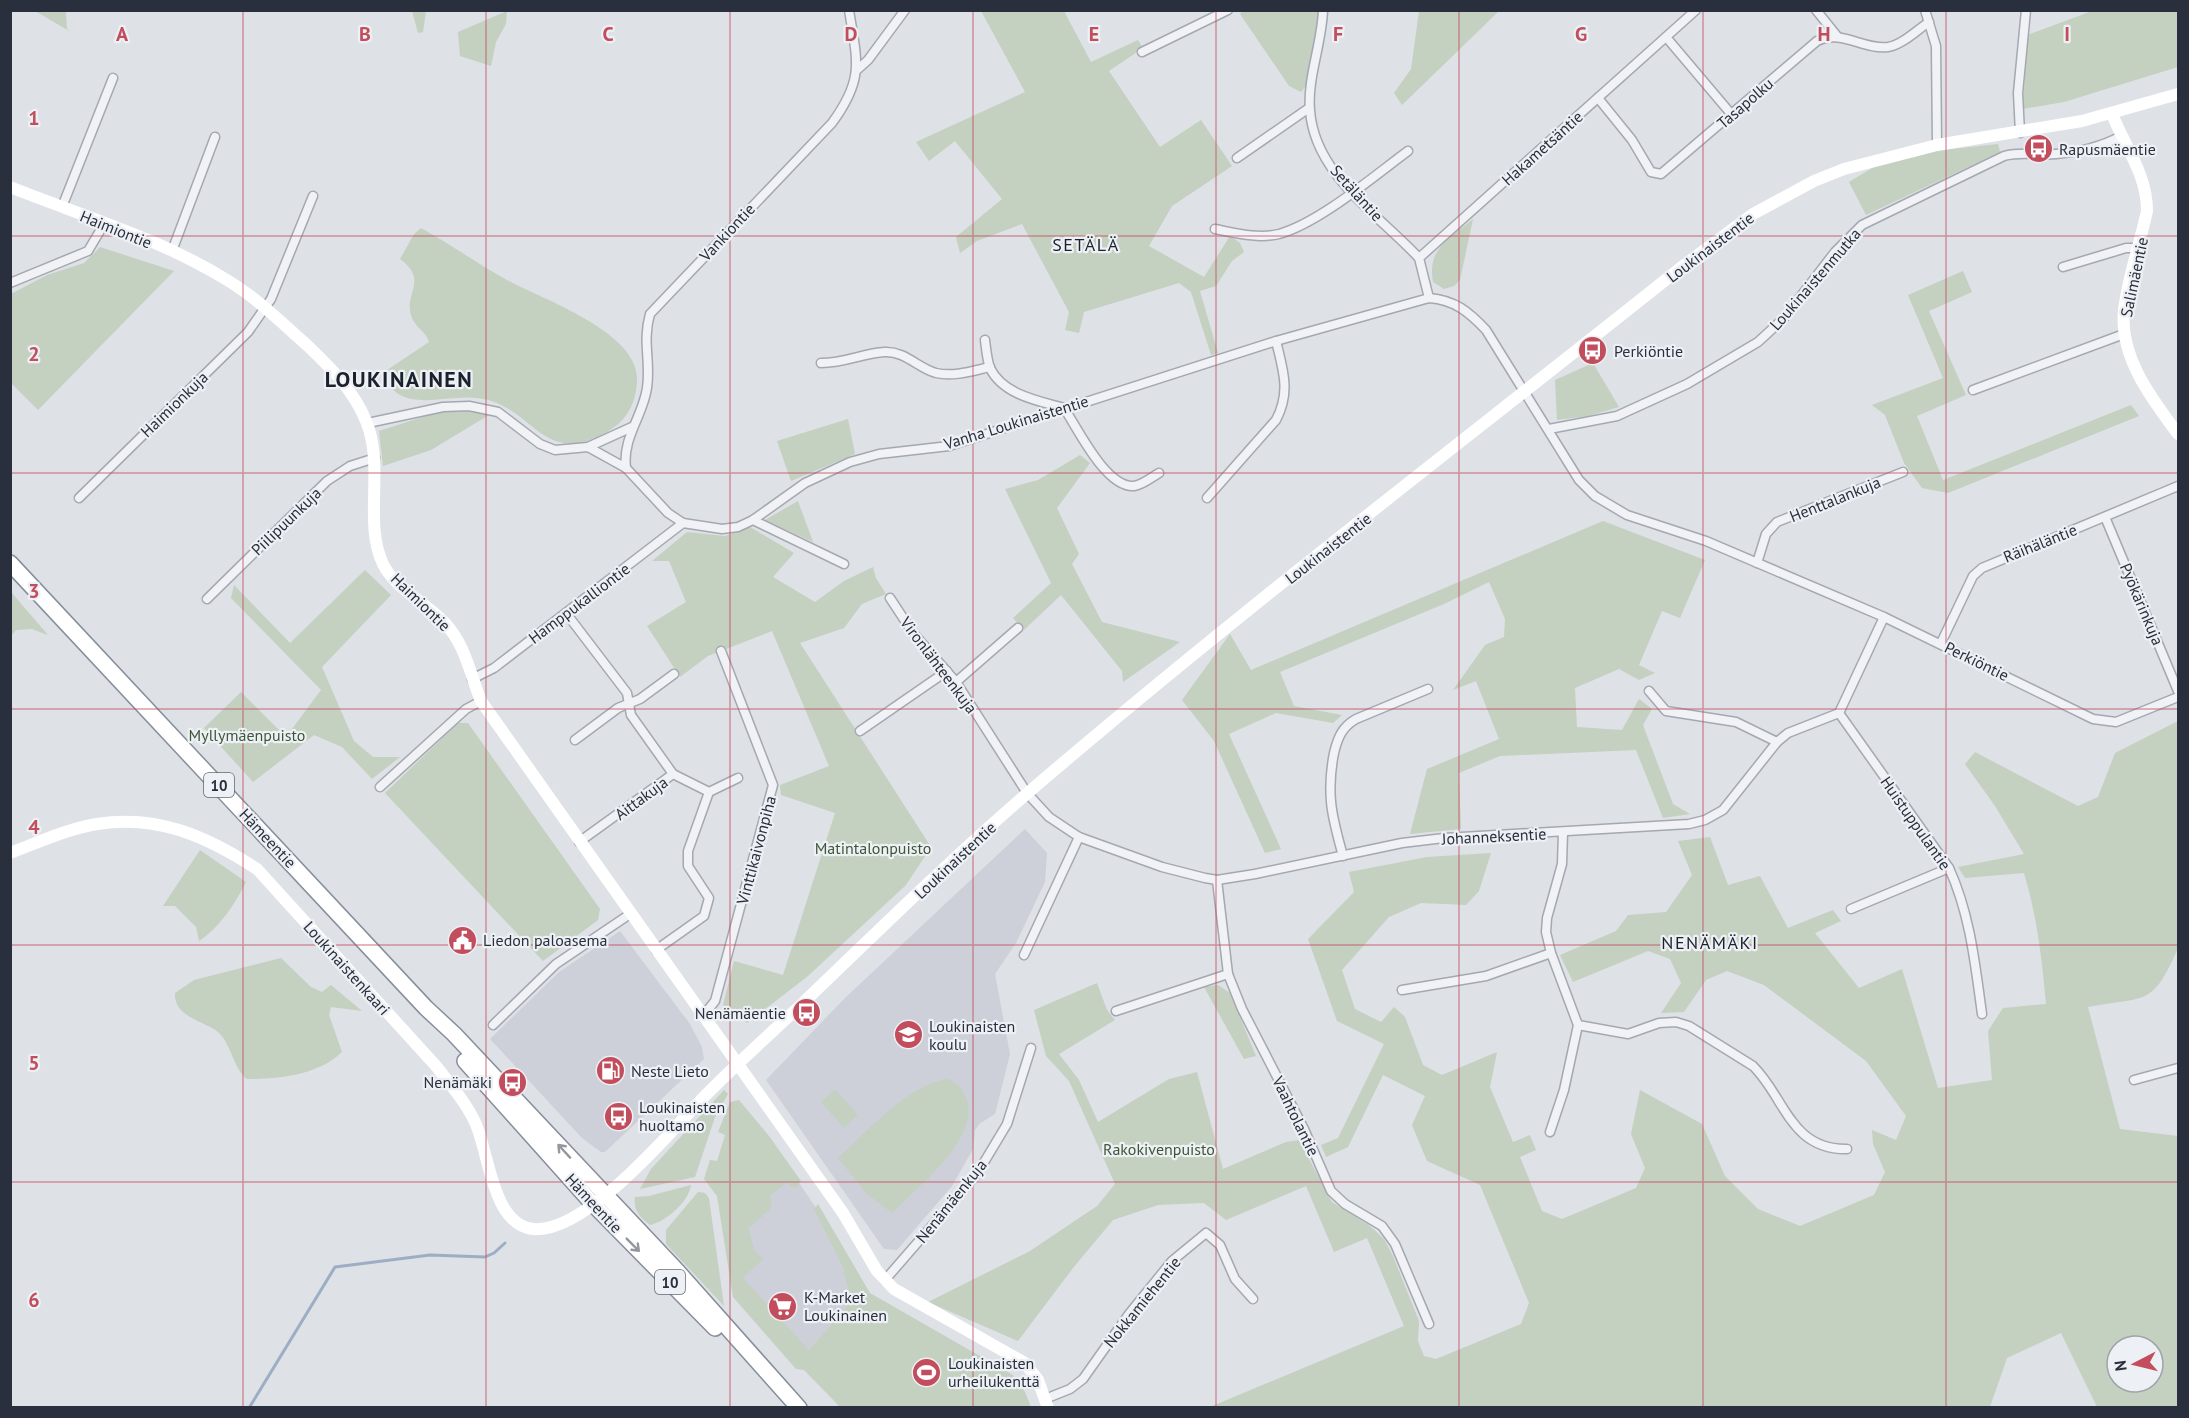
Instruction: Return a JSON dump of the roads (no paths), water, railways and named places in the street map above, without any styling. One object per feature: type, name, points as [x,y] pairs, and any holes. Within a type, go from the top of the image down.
[{"type":"highway","name":"Hämeentie","points":[[10,563],[426,1008],[445,1038],[598,1198],[719,1331],[753,1358],[799,1407]]},
{"type":"street","name":"Vankiontie","points":[[626,468],[625,453],[632,427],[647,389],[645,332],[650,314],[832,123],[853,89],[858,69],[849,10]]},
{"type":"street","points":[[858,69],[868,60],[905,10]]},
{"type":"street","points":[[1142,52],[1228,10]]},
{"type":"street","name":"Setäläntie","points":[[1323,10],[1309,108],[1318,143],[1352,192],[1419,258]]},
{"type":"street","name":"Hakametsäntie","points":[[1419,258],[1696,10]]},
{"type":"street","points":[[1816,10],[1837,36],[1885,48],[1896,45],[1929,22]]},
{"type":"street","points":[[1925,10],[1936,46],[1938,64],[1938,145]]},
{"type":"street","points":[[2020,133],[2018,93],[2026,10]]},
{"type":"street","name":"Tasapolku","points":[[1598,98],[1632,140],[1651,172],[1656,174],[1667,171],[1817,41],[1837,36]]},
{"type":"street","points":[[1666,37],[1732,115]]},
{"type":"street","points":[[62,207],[114,78]]},
{"type":"street","name":"Loukinaistentie","points":[[598,1198],[657,1149],[698,1103],[738,1064],[1028,793],[1225,630],[1753,214],[1806,185],[1844,169],[1938,145],[2020,133],[2112,114],[2178,94]]},
{"type":"street","points":[[1237,158],[1309,108]]},
{"type":"street","name":"Salimäentie","points":[[2112,114],[2136,163],[2147,195],[2147,212],[2124,310],[2124,334],[2139,376],[2178,434]]},
{"type":"street","name":"Loukinaistenmutka","points":[[1549,429],[1617,416],[1687,384],[1758,342],[1784,318],[1848,237],[1881,213],[2004,156],[2019,152],[2056,154],[2088,149],[2121,136]]},
{"type":"street","points":[[172,251],[215,137]]},
{"type":"street","points":[[1215,229],[1243,235],[1280,234],[1306,222],[1408,151]]},
{"type":"street","name":"Haimiontie","points":[[10,187],[172,251],[229,281],[266,307],[333,370],[359,404],[368,423],[375,458],[378,550],[384,566],[445,623],[466,655],[481,701],[738,1064]]},
{"type":"street","name":"Haimionkuja","points":[[79,498],[248,332],[266,307],[313,196]]},
{"type":"street","points":[[10,283],[88,251],[104,224]]},
{"type":"street","points":[[2063,267],[2126,248],[2139,248]]},
{"type":"street","points":[[1419,258],[1429,298],[1444,299],[1471,314],[1486,330],[1525,392]]},
{"type":"street","name":"Vanha Loukinaistentie","points":[[683,523],[722,529],[738,527],[753,520],[805,483],[850,462],[879,453],[950,446],[1276,341],[1429,298]]},
{"type":"street","points":[[1973,390],[2124,334]]},
{"type":"street","points":[[985,340],[990,367],[999,381],[1010,389],[1065,408],[1109,476],[1120,483],[1135,486],[1159,473]]},
{"type":"street","points":[[1207,498],[1276,420],[1283,408],[1286,382],[1276,341]]},
{"type":"street","points":[[821,363],[843,363],[886,352],[909,358],[933,372],[944,374],[954,375],[990,367]]},
{"type":"street","name":"Perkiöntie","points":[[1525,392],[1579,480],[1595,496],[1611,507],[1757,563],[1884,616],[2103,722],[2116,722],[2178,697]]},
{"type":"street","points":[[368,423],[443,407],[469,406],[498,412],[540,444],[555,450],[588,447],[632,427]]},
{"type":"street","points":[[588,447],[626,468],[668,513],[683,523]]},
{"type":"street","name":"Piilipuunkuja","points":[[207,599],[327,481],[350,466],[375,458]]},
{"type":"street","name":"Henttalankuja","points":[[1757,563],[1766,534],[1777,522],[1903,471]]},
{"type":"street","name":"Räihäläntie","points":[[1941,643],[1973,576],[1982,568],[2178,486]]},
{"type":"street","name":"Pyökärinkuja","points":[[2105,517],[2178,691]]},
{"type":"street","points":[[753,520],[844,564]]},
{"type":"street","name":"Hamppukalliontie","points":[[472,679],[494,668],[683,523]]},
{"type":"street","name":"Vironlähteenkuja","points":[[890,598],[914,633],[956,682],[1028,793]]},
{"type":"street","points":[[566,613],[627,693],[631,715],[673,774]]},
{"type":"street","points":[[1839,713],[1884,616]]},
{"type":"street","points":[[956,682],[1018,628]]},
{"type":"street","name":"Vinttikaivonpiha","points":[[704,1016],[715,1001],[773,785],[721,651]]},
{"type":"street","points":[[860,731],[947,671]]},
{"type":"street","points":[[574,740],[618,708],[629,704],[674,674]]},
{"type":"street","points":[[1343,856],[1329,795],[1330,773],[1340,734],[1347,724],[1356,719],[1428,689]]},
{"type":"street","points":[[1649,691],[1666,711],[1736,722],[1777,742]]},
{"type":"street","points":[[380,787],[466,709],[481,701]]},
{"type":"street","name":"Johanneksentie","points":[[1028,793],[1049,817],[1079,837],[1162,867],[1217,880],[1444,838],[1683,824],[1715,816],[1741,790],[1777,742],[1788,733],[1839,713]]},
{"type":"street","name":"Huistuppulantie","points":[[1839,713],[1949,868],[1960,892],[1970,930],[1982,1014]]},
{"type":"street","name":"Aittakuja","points":[[579,842],[673,774],[709,792]]},
{"type":"street","points":[[656,950],[705,916],[709,898],[688,866],[688,851],[709,792],[738,778]]},
{"type":"street","name":"Loukinaistenkaari","points":[[10,853],[54,836],[111,822],[154,825],[180,830],[220,845],[257,869],[436,1066],[474,1119],[498,1197],[510,1217],[527,1228],[547,1228],[567,1221],[598,1198]]},
{"type":"street","points":[[1550,1132],[1564,1090],[1578,1024],[1551,953],[1546,932],[1547,918],[1562,864],[1563,832]]},
{"type":"street","points":[[1024,955],[1079,837]]},
{"type":"street","points":[[1851,909],[1949,868]]},
{"type":"street","name":"Vaahtolantie","points":[[1217,880],[1228,974],[1242,1009],[1304,1129],[1331,1191],[1345,1204],[1382,1226],[1389,1235],[1429,1324]]},
{"type":"street","points":[[493,1025],[556,964],[630,914]]},
{"type":"street","points":[[1402,990],[1486,976],[1551,953]]},
{"type":"street","points":[[1116,1011],[1228,974]]},
{"type":"street","points":[[1578,1024],[1618,1034],[1628,1034],[1668,1022],[1689,1026],[1761,1073],[1786,1116],[1806,1136],[1830,1149],[1847,1149]]},
{"type":"street","name":"Nenämäenkuja","points":[[885,1280],[977,1174],[1007,1124],[1031,1048]]},
{"type":"street","points":[[738,1064],[843,1213],[885,1280],[894,1289],[1025,1363],[1038,1380],[1047,1403]]},
{"type":"street","points":[[2134,1080],[2178,1068]]},
{"type":"street","name":"Nokkamiehentie","points":[[1047,1403],[1083,1379],[1129,1314],[1172,1262],[1206,1233],[1220,1245],[1235,1278],[1253,1299]]},
{"type":"waterway","points":[[249,1408],[335,1267],[430,1255],[485,1257],[494,1253],[505,1243]]},
{"type":"place","name":"Rapusmäentie","points":[[2038,149]]},
{"type":"place","name":"Perkiöntie","points":[[1593,351]]},
{"type":"place","name":"Liedon paloasema","points":[[462,940]]},
{"type":"place","name":"Nenämäentie","points":[[807,1013]]},
{"type":"place","name":"Loukinaisten koulu","points":[[908,1035]]},
{"type":"place","name":"Neste Lieto","points":[[610,1071]]},
{"type":"place","name":"Nenämäki","points":[[513,1082]]},
{"type":"place","name":"Loukinaisten huoltamo","points":[[618,1116]]},
{"type":"place","name":"K-Market Loukinainen","points":[[783,1306]]},
{"type":"place","name":"Loukinaisten urheilukenttä","points":[[927,1372]]},
{"type":"district","name":"SETÄLÄ","points":[[1086,244]]},
{"type":"district","name":"LOUKINAINEN","points":[[399,379]]},
{"type":"district","name":"NENÄMÄKI","points":[[1710,942]]},
{"type":"park label","name":"Myllymäenpuisto","points":[[247,735]]},
{"type":"park label","name":"Matintalonpuisto","points":[[873,848]]},
{"type":"park label","name":"Rakokivenpuisto","points":[[1159,1149]]}]
